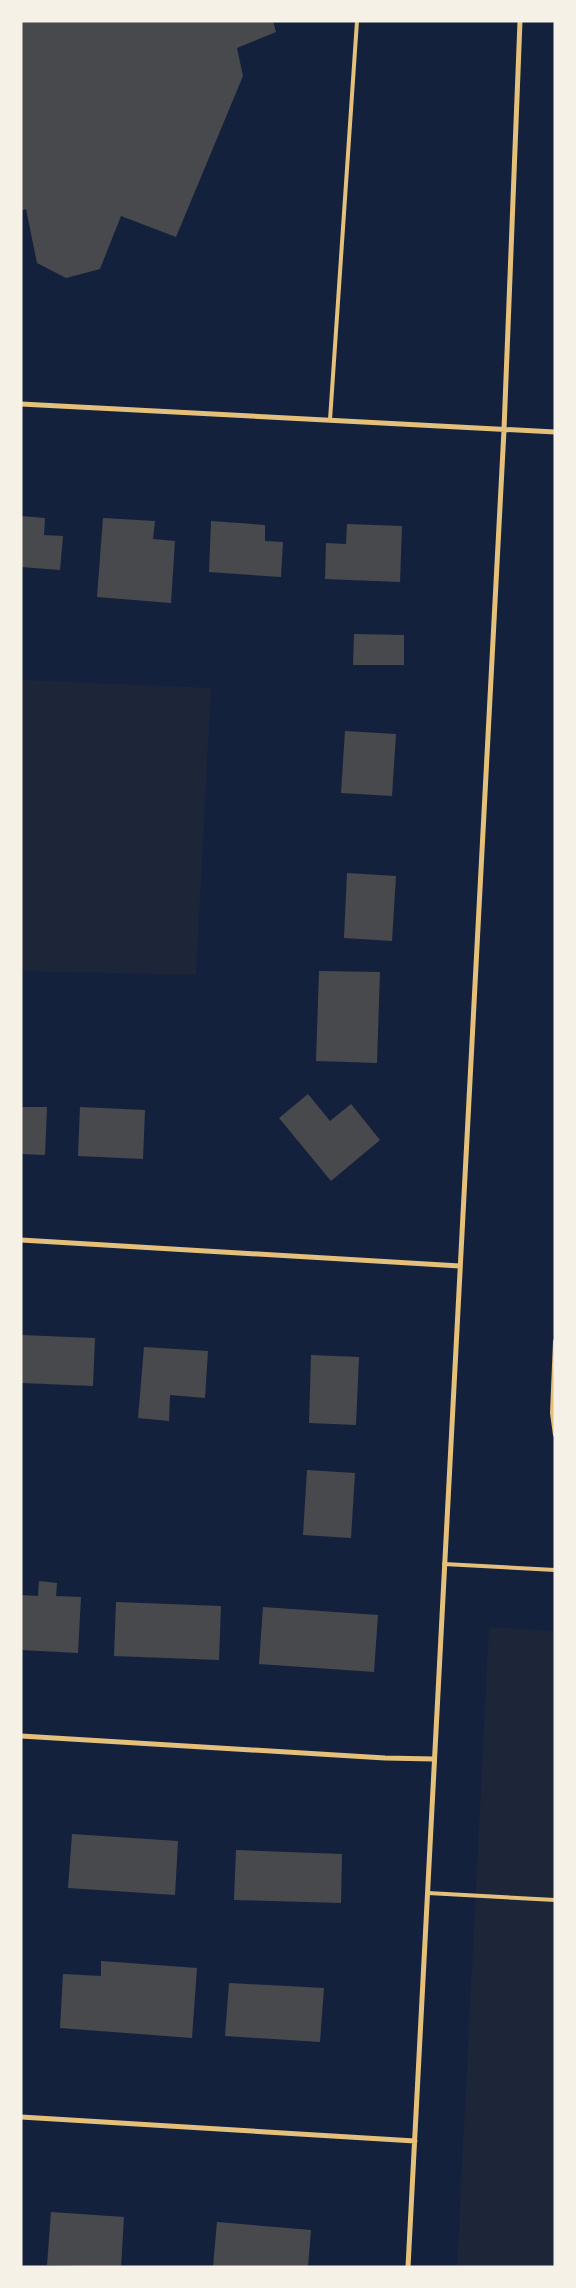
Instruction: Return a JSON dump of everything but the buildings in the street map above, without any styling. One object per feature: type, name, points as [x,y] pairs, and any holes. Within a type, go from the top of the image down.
[{"type":"street","points":[[408,2267],[504,430],[520,21]]},
{"type":"street","points":[[21,404],[555,432]]},
{"type":"street","points":[[21,1240],[460,1266]]},
{"type":"street","points":[[21,1736],[385,1758],[434,1759]]},
{"type":"street","points":[[21,2116],[415,2141]]},
{"type":"lane","points":[[330,420],[357,21]]},
{"type":"lane","points":[[555,1341],[552,1413],[555,1435]]},
{"type":"lane","points":[[444,1564],[555,1570]]},
{"type":"lane","points":[[428,1894],[555,1900]]},
{"type":"shaded area","points":[[21,680],[211,688],[196,975],[21,971]]},
{"type":"shaded area","points":[[489,1627],[555,1631],[555,2267],[457,2267]]}]
